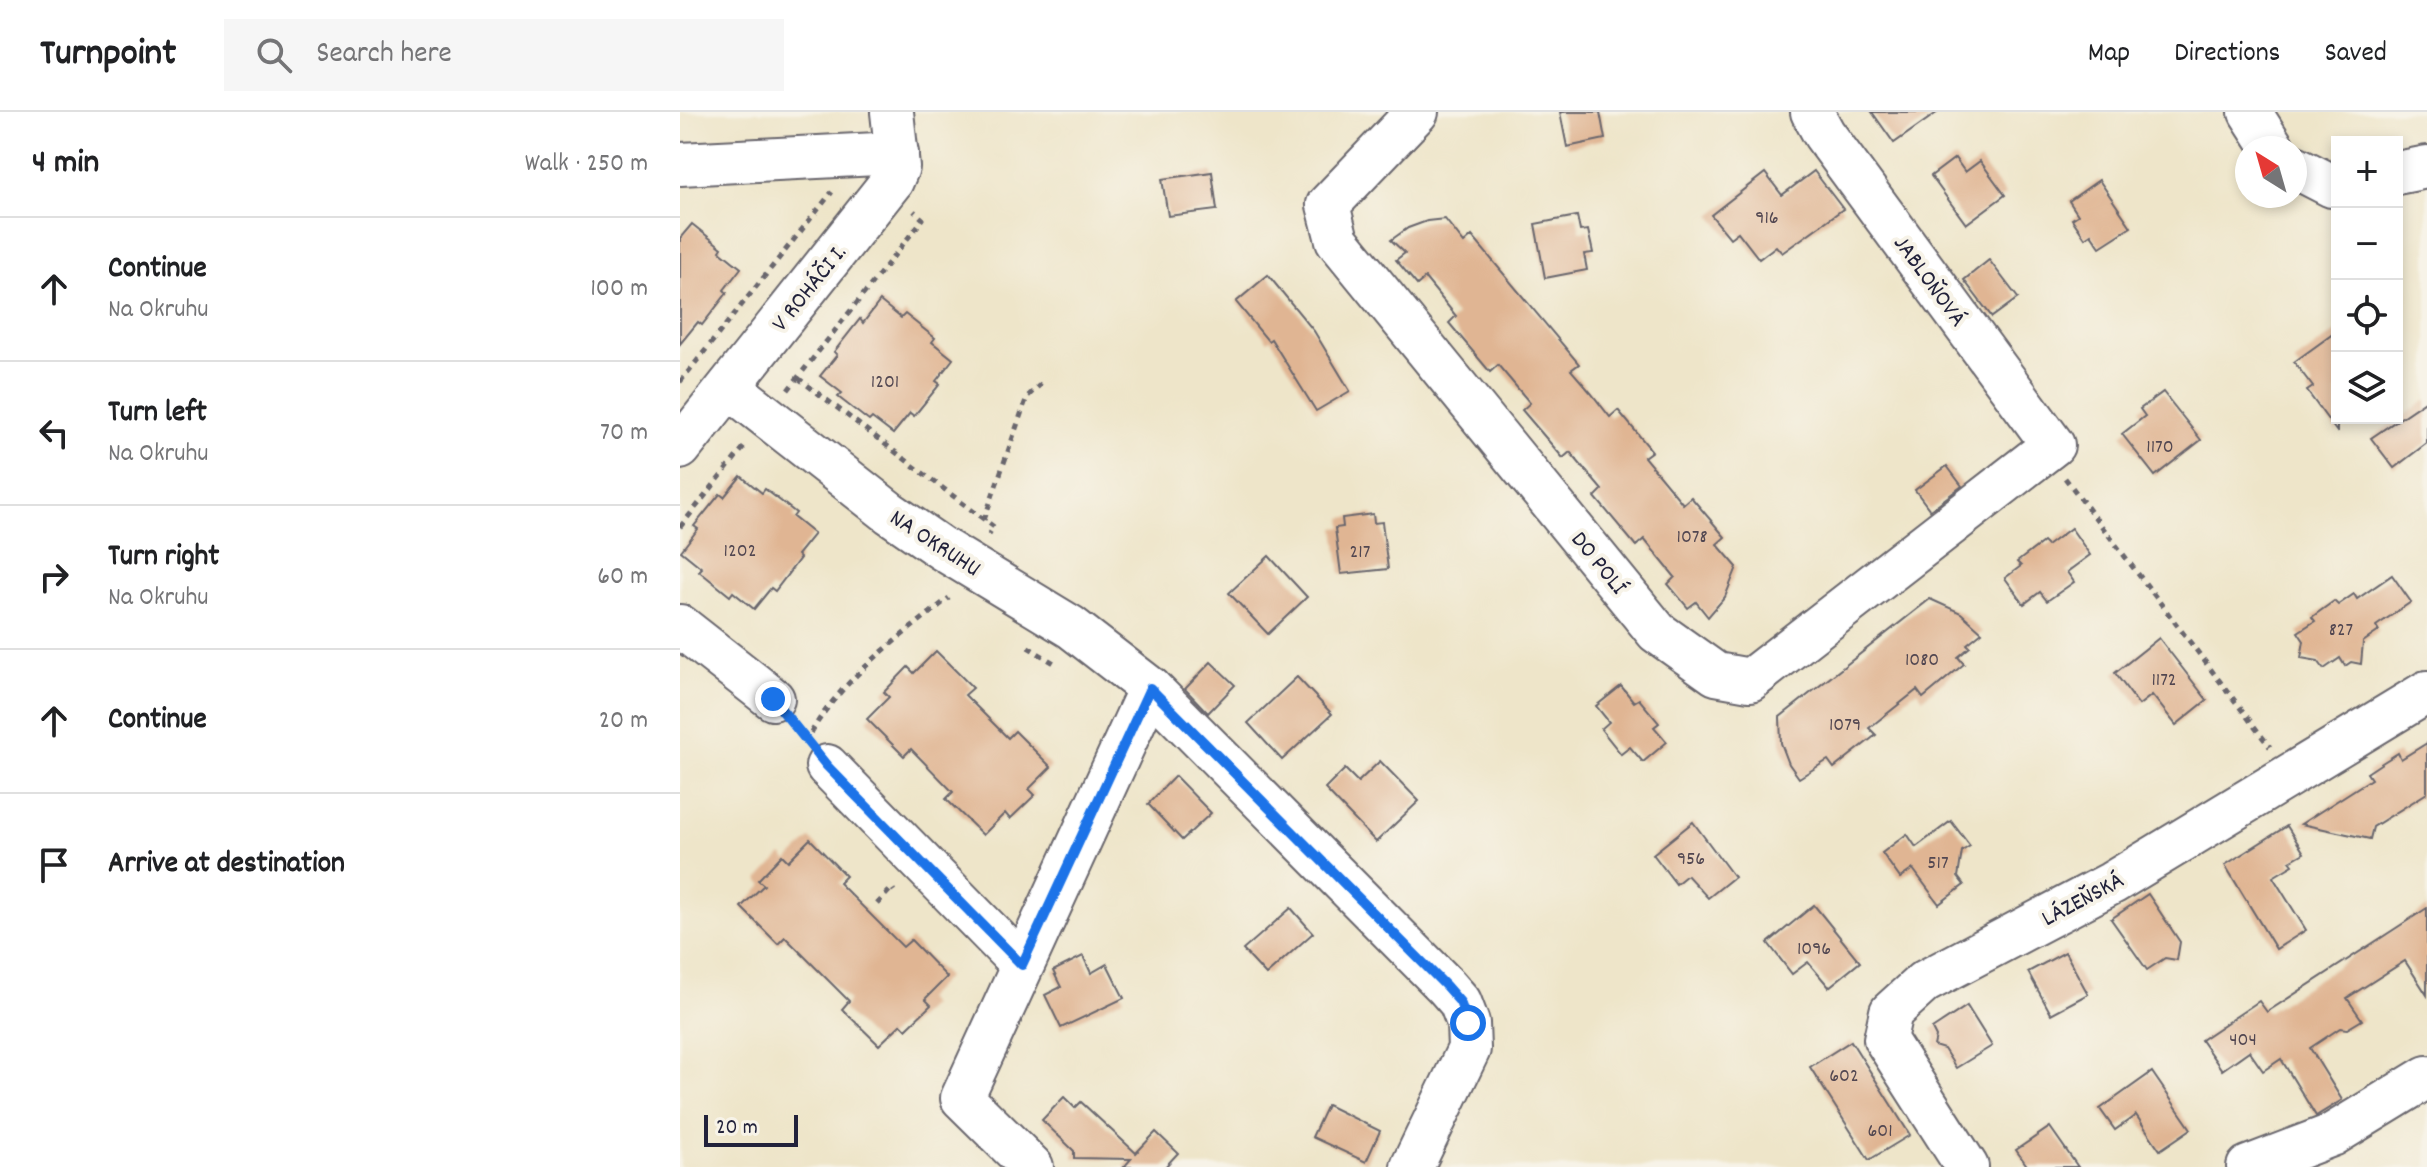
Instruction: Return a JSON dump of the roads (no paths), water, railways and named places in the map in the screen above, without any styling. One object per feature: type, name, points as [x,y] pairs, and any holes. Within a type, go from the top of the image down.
[{"type":"street","name":"V ROHÁČI I.","points":[[680,448],[892,181],[898,167],[892,112]]},
{"type":"street","name":"DO POLÍ","points":[[1417,112],[1328,205],[1337,240],[1657,632],[1716,674],[1750,680],[2049,448]]},
{"type":"street","name":"JABLOŇOVÁ","points":[[1812,112],[1824,134],[2049,448]]},
{"type":"street","points":[[2250,112],[2265,136]]},
{"type":"street","points":[[680,164],[897,153]]},
{"type":"street","points":[[2403,172],[2427,167]]},
{"type":"street","points":[[2307,173],[2331,185]]},
{"type":"street","name":"NA OKRUHU","points":[[729,387],[890,513],[941,548],[1071,627],[1150,688],[1460,1002],[1468,1023],[1469,1049],[1412,1167]]},
{"type":"street","points":[[680,626],[773,699]]},
{"type":"street","points":[[1032,1167],[962,1098],[1150,688]]},
{"type":"street","name":"LÁZEŇSKÁ","points":[[1967,1167],[1885,1039],[1891,1012],[1924,982],[2112,883],[2427,692]]},
{"type":"street","points":[[827,766],[1022,965]]},
{"type":"street","points":[[2248,1167],[2332,1135],[2427,1077]]}]
